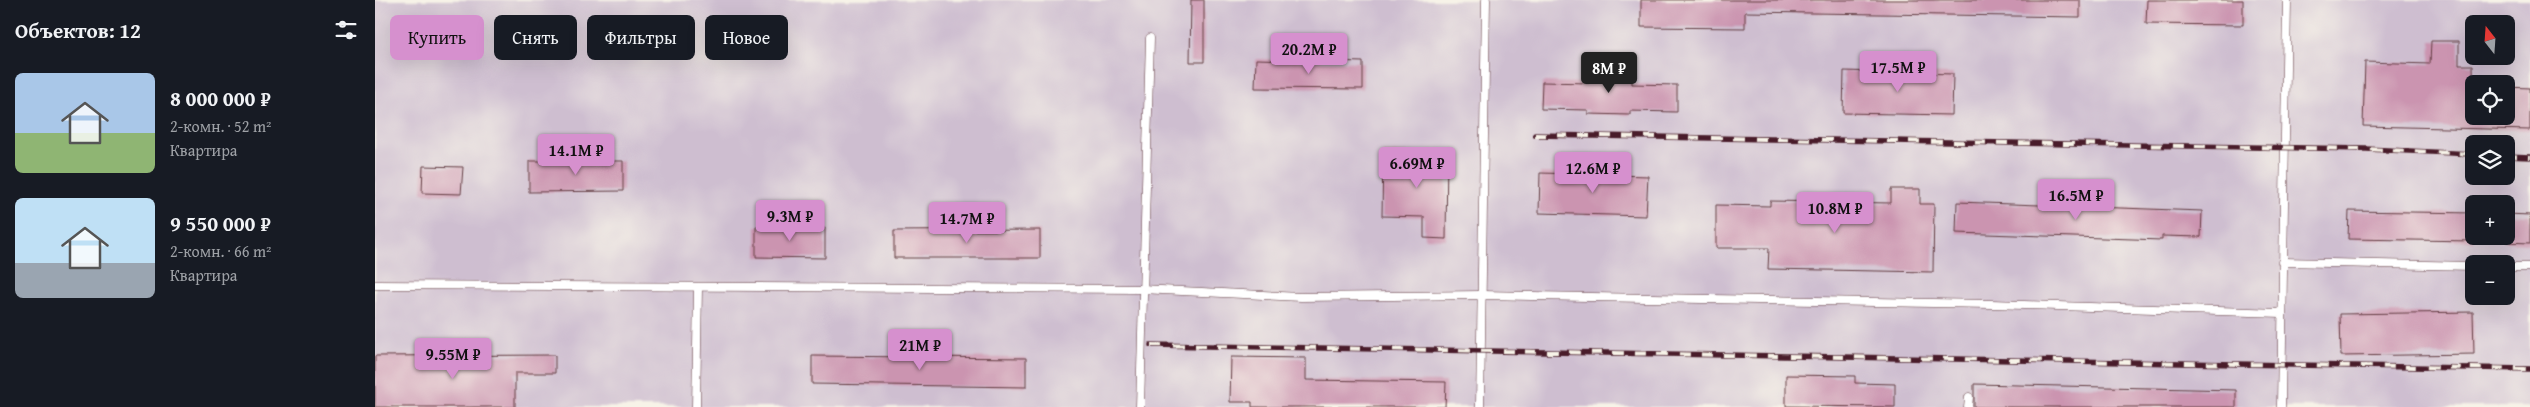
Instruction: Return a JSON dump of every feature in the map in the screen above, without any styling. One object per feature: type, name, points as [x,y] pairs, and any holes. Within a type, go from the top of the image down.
[{"type":"lane","points":[[1480,407],[1487,0]]},
{"type":"lane","points":[[2281,407],[2287,0]]},
{"type":"lane","points":[[1140,407],[1141,290],[1150,38]]},
{"type":"lane","points":[[2282,262],[2465,266]]},
{"type":"lane","points":[[2515,267],[2530,267]]},
{"type":"lane","points":[[375,285],[1141,290],[1301,296],[1482,295],[1981,304],[2282,313]]},
{"type":"lane","points":[[696,407],[698,288]]},
{"type":"lane","points":[[1968,407],[1969,398]]},
{"type":"shaded area","points":[[375,0],[2530,0],[2530,407],[375,407]]},
{"type":"building","points":[[1191,0],[1204,0],[1204,62],[1190,62]]},
{"type":"building","points":[[1641,0],[2080,0],[2080,17],[1745,12],[1745,28],[1641,27]]},
{"type":"building","points":[[2147,0],[2243,0],[2243,25],[2146,24]]},
{"type":"building","points":[[2431,41],[2459,41],[2459,65],[2473,65],[2473,75],[2465,75],[2465,125],[2515,125],[2515,87],[2530,88],[2530,130],[2363,126],[2365,62],[2430,64]]},
{"type":"building","points":[[1256,59],[1363,62],[1363,89],[1255,88]]},
{"type":"building","points":[[1589,67],[1632,68],[1632,84],[1677,85],[1677,112],[1630,111],[1630,115],[1588,114],[1588,110],[1541,109],[1542,82],[1589,83]]},
{"type":"building","points":[[1844,71],[1953,74],[1952,115],[1843,113]]},
{"type":"building","points":[[1383,152],[1447,153],[1446,239],[1424,238],[1424,217],[1382,216]]},
{"type":"building","points":[[529,161],[623,161],[623,191],[529,192]]},
{"type":"building","points":[[423,166],[463,167],[461,194],[422,193]]},
{"type":"building","points":[[1540,173],[1648,176],[1646,216],[1539,213]]},
{"type":"building","points":[[1891,189],[1920,189],[1920,204],[1934,204],[1933,272],[1768,269],[1769,248],[1716,248],[1716,205],[1770,206],[1770,201],[1891,203]]},
{"type":"building","points":[[1957,202],[2202,211],[2201,237],[2162,236],[2162,240],[1956,233]]},
{"type":"building","points":[[2349,211],[2465,213],[2465,241],[2348,239]]},
{"type":"building","points":[[2515,214],[2530,215],[2530,243],[2515,242]]},
{"type":"building","points":[[756,226],[825,228],[825,258],[756,257]]},
{"type":"building","points":[[1040,230],[1040,258],[894,258],[894,231]]},
{"type":"building","points":[[2473,312],[2474,354],[2341,356],[2340,314]]},
{"type":"building","points":[[555,355],[555,373],[515,373],[515,407],[375,407],[375,356]]},
{"type":"building","points":[[812,356],[1026,358],[1026,387],[812,384]]},
{"type":"building","points":[[1231,357],[1306,358],[1306,380],[1446,382],[1445,407],[1252,407],[1252,402],[1230,402]]},
{"type":"building","points":[[1786,375],[1855,376],[1855,383],[1895,384],[1895,407],[1786,406]]},
{"type":"building","points":[[1974,384],[2236,390],[2236,407],[1974,407]]},
{"type":"railway","points":[[1535,135],[2366,149],[2465,154]]},
{"type":"railway","points":[[2515,156],[2530,157]]},
{"type":"railway","points":[[1151,345],[2530,369]]}]
